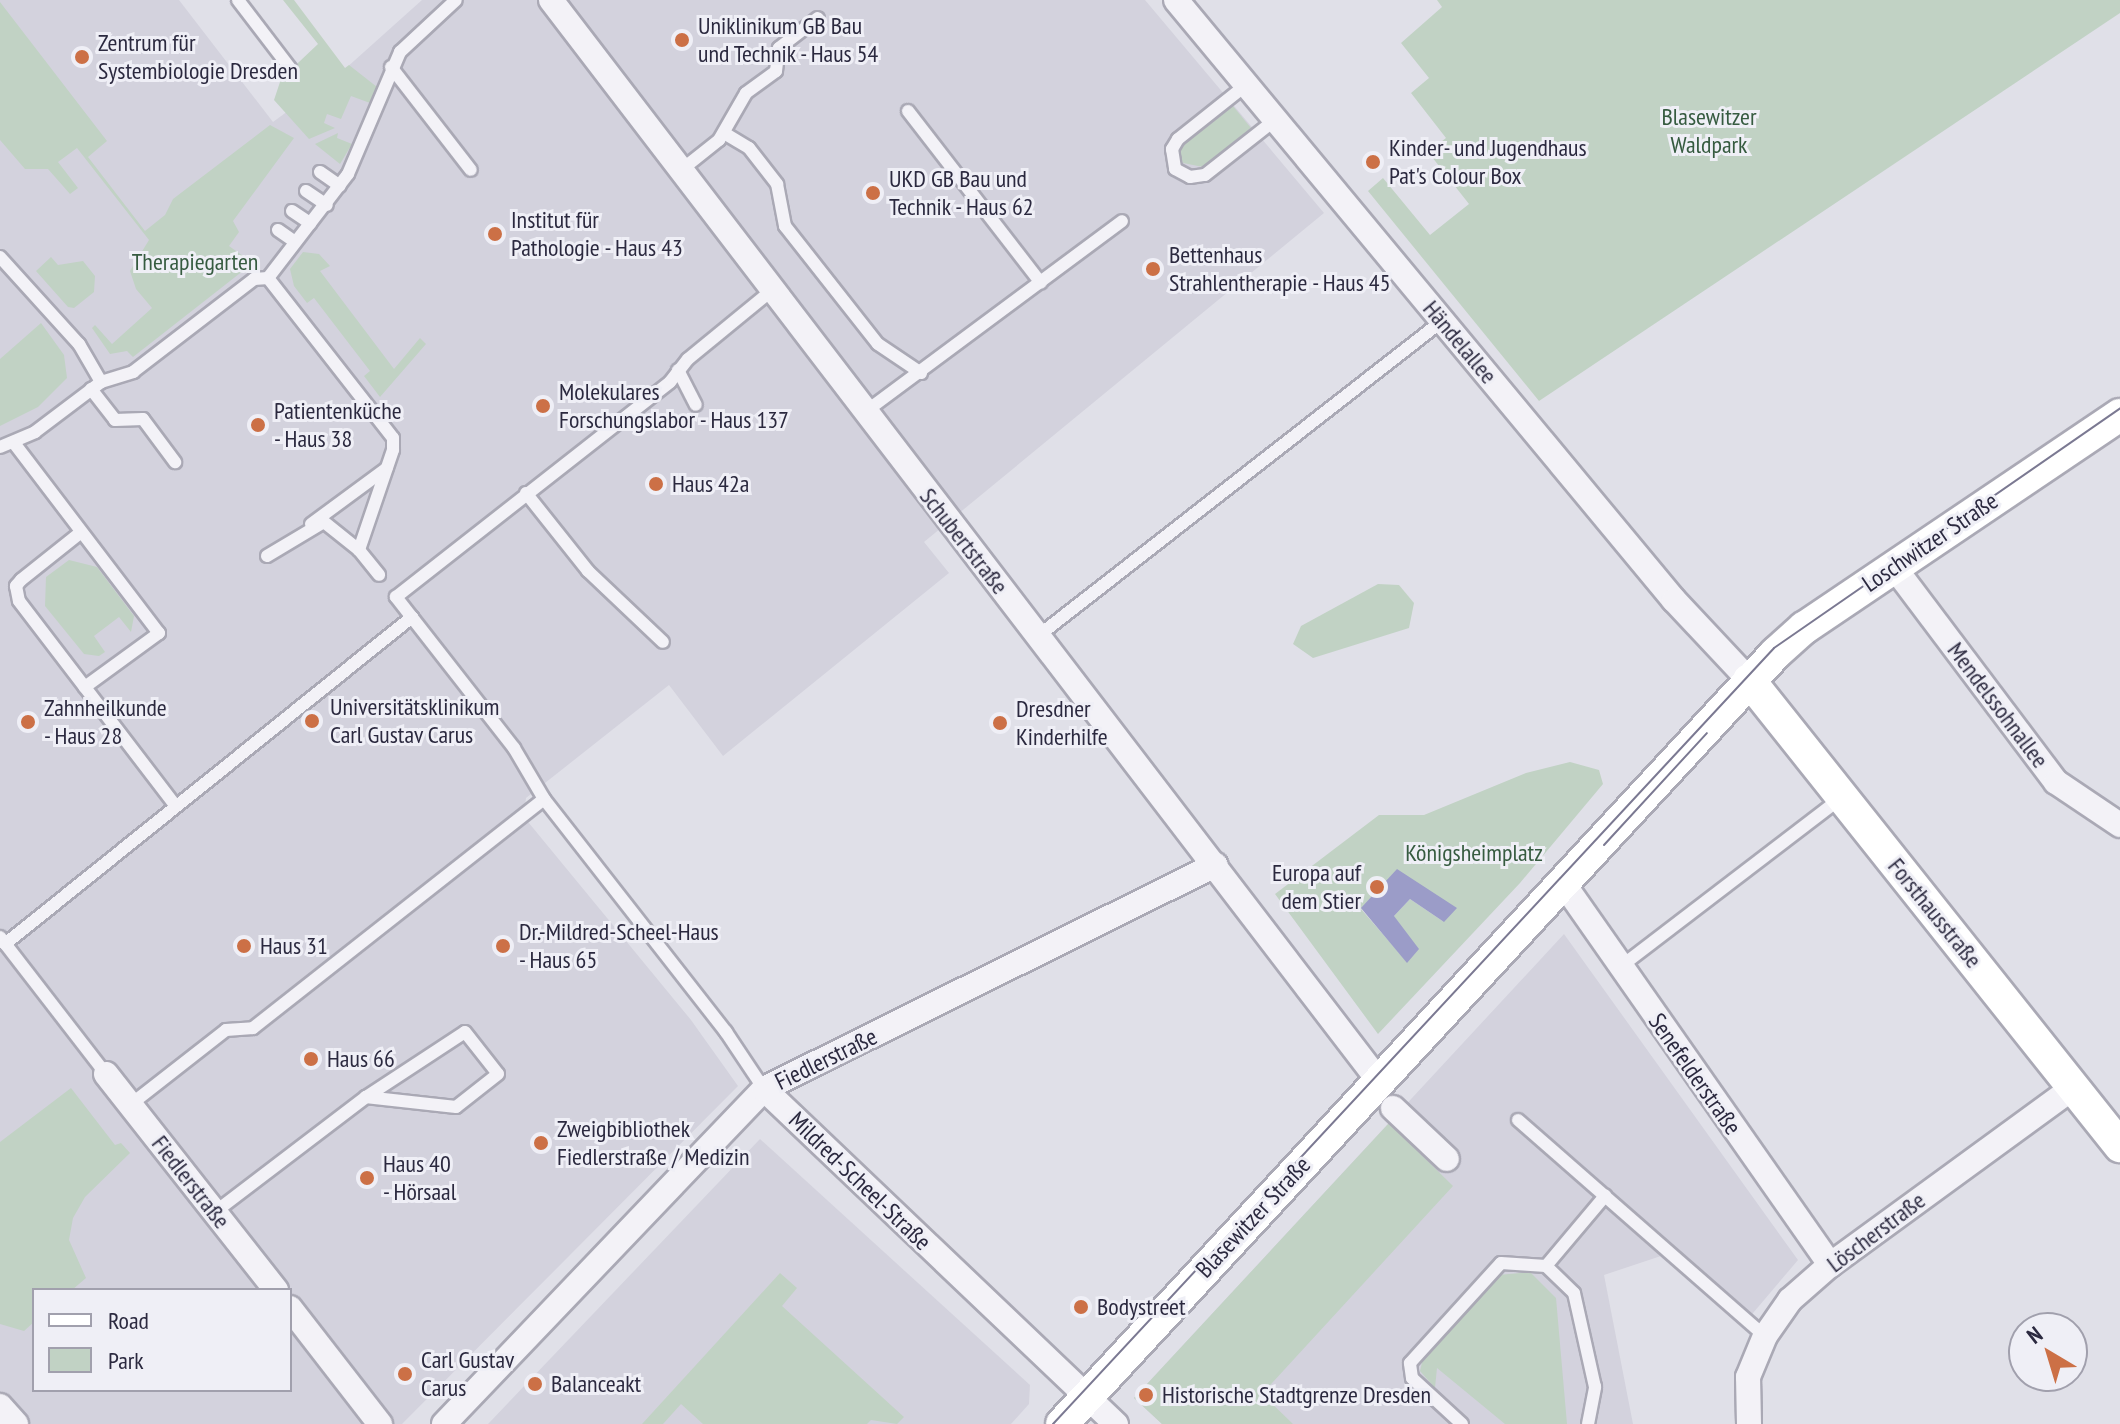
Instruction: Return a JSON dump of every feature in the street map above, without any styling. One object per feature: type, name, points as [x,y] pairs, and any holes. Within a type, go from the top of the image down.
[{"type":"street","name":"Schubertstraße","points":[[551,0],[771,291],[1215,865],[1386,1095],[1447,1159]]},
{"type":"street","name":"Händelallee","points":[[1176,0],[1674,600],[1749,680]]},
{"type":"street","name":"Loschwitzer Straße","points":[[1749,680],[1804,628],[2120,415]]},
{"type":"street","name":"Mendelssohnallee","points":[[1894,567],[2056,782],[2120,825]]},
{"type":"street","name":"Forsthausstraße","points":[[1749,680],[2120,1146]]},
{"type":"street","points":[[1386,1095],[1563,883],[1749,680]]},
{"type":"street","name":"Fiedlerstraße","points":[[444,1424],[764,1089],[1215,865]]},
{"type":"street","name":"Senefelderstraße","points":[[1563,883],[1830,1265]]},
{"type":"street","name":"Fiedlerstraße","points":[[106,1074],[274,1288]]},
{"type":"street","name":"Löscherstraße","points":[[1749,1424],[1748,1377],[1765,1336],[1790,1300],[1830,1265],[2074,1087]]},
{"type":"street","name":"Mildred-Scheel-Straße","points":[[764,1089],[1116,1424]]},
{"type":"street","name":"Blasewitzer Straße","points":[[1062,1424],[1386,1095]]},
{"type":"street","points":[[292,1311],[380,1424]]},
{"type":"street","points":[[0,1406],[16,1424]]},
{"type":"lane","points":[[238,0],[290,68]]},
{"type":"lane","points":[[268,278],[340,186],[400,52],[456,0]]},
{"type":"lane","points":[[680,171],[724,133],[746,93],[776,71],[779,48],[818,18]]},
{"type":"lane","points":[[391,67],[471,170]]},
{"type":"lane","points":[[1246,85],[1178,139],[1172,149],[1175,169],[1190,177],[1205,175],[1275,120]]},
{"type":"lane","points":[[908,111],[1041,283]]},
{"type":"lane","points":[[724,133],[749,148],[777,184],[785,226],[878,344],[921,373]]},
{"type":"lane","points":[[320,172],[340,186]]},
{"type":"lane","points":[[306,191],[327,205]]},
{"type":"lane","points":[[292,211],[310,223]]},
{"type":"lane","points":[[865,412],[1122,221]]},
{"type":"lane","points":[[278,230],[294,241]]},
{"type":"lane","points":[[0,257],[85,352],[96,386],[115,420],[143,419],[175,462]]},
{"type":"lane","points":[[0,447],[14,443],[96,386],[133,372],[254,279],[268,278]]},
{"type":"lane","points":[[268,278],[393,438],[387,467],[359,550]]},
{"type":"lane","points":[[106,1074],[2,941],[412,617],[396,597],[670,382],[678,370],[771,291]]},
{"type":"lane","points":[[1038,636],[1442,321]]},
{"type":"lane","points":[[678,370],[696,405]]},
{"type":"lane","points":[[14,443],[159,633],[85,687]]},
{"type":"lane","points":[[267,556],[387,467]]},
{"type":"lane","points":[[526,493],[588,571],[663,642]]},
{"type":"lane","points":[[303,531],[324,522],[359,550],[379,575]]},
{"type":"lane","points":[[80,533],[21,580],[16,594],[174,804]]},
{"type":"lane","name":"Mildred-Scheel-Straße","points":[[412,617],[514,748],[544,799],[726,1032],[764,1089]]},
{"type":"lane","points":[[1620,967],[1843,797]]},
{"type":"lane","points":[[130,1105],[226,1030],[253,1028],[544,799]]},
{"type":"lane","points":[[215,1212],[366,1097],[465,1032],[498,1074],[456,1107],[366,1097]]},
{"type":"lane","points":[[1518,1120],[1765,1336]]},
{"type":"lane","points":[[1546,1266],[1605,1196]]},
{"type":"lane","points":[[1462,1424],[1412,1378],[1410,1363],[1501,1263],[1546,1266],[1574,1293],[1595,1387],[1588,1424]]},
{"type":"shaded area","name":"Universitätsklinikum Carl Gustav Carus","points":[[0,0],[179,0],[273,122],[345,69],[422,0],[1145,0],[1324,213],[924,542],[949,573],[723,756],[669,685],[526,798],[524,817],[691,1020],[738,1086],[402,1424],[0,1424]]},
{"type":"shaded area","points":[[1564,934],[1798,1260],[1742,1326],[1661,1256],[1604,1275],[1633,1424],[1162,1424],[1134,1398]]},
{"type":"shaded area","points":[[760,1139],[1030,1385],[1029,1404],[1011,1424],[488,1424]]},
{"type":"green space","points":[[283,0],[294,0],[345,68],[349,65],[377,87],[370,103],[351,96],[341,119],[327,114],[324,123],[335,128],[309,139],[274,100],[281,79],[318,44]]},
{"type":"green space","name":"Blasewitzer Waldpark","points":[[1437,0],[2120,0],[2120,13],[1539,401],[1368,191],[1383,178],[1430,235],[1469,204],[1428,152],[1446,138],[1411,93],[1429,78],[1401,43],[1442,7]]},
{"type":"green space","name":"Therapiegarten","points":[[0,2],[107,141],[88,157],[145,231],[165,215],[173,199],[270,125],[294,138],[233,221],[239,232],[229,246],[253,263],[133,357],[127,351],[110,354],[92,328],[95,325],[112,344],[152,308],[136,289],[130,271],[149,240],[77,148],[58,162],[78,188],[70,194],[48,169],[25,169],[0,140]]},
{"type":"green space","points":[[1233,106],[1251,128],[1203,167],[1183,163],[1179,153],[1185,144]]},
{"type":"green space","points":[[338,133],[337,138],[352,144],[340,164],[315,144]]},
{"type":"green space","points":[[303,252],[319,254],[330,266],[320,271],[394,369],[420,338],[426,344],[380,397],[364,376],[370,371],[314,298],[307,303],[294,286],[290,269]]},
{"type":"green space","points":[[51,257],[58,265],[83,261],[95,276],[94,292],[74,308],[68,307],[36,271]]},
{"type":"green space","points":[[41,323],[64,355],[67,378],[38,407],[0,426],[0,359]]},
{"type":"green space","points":[[69,560],[97,567],[134,616],[131,632],[119,617],[94,636],[105,652],[99,656],[84,654],[45,606],[46,577]]},
{"type":"green space","points":[[1378,584],[1399,585],[1414,603],[1409,628],[1313,658],[1293,644],[1301,626]]},
{"type":"green space","name":"Königsheimplatz","points":[[1570,762],[1599,770],[1603,784],[1520,883],[1378,1034],[1275,894],[1379,815],[1424,815],[1526,773]],"holes":[[[1397,870],[1444,922],[1410,899],[1393,917],[1407,962],[1361,909]]]},
{"type":"green space","points":[[71,1088],[115,1145],[121,1143],[130,1153],[85,1197],[73,1218],[69,1240],[86,1278],[74,1288],[32,1288],[32,1324],[24,1331],[0,1324],[0,1142]]},
{"type":"green space","points":[[1389,1123],[1453,1186],[1262,1394],[1293,1424],[1162,1424],[1134,1398]]},
{"type":"green space","points":[[1530,1272],[1556,1298],[1567,1424],[1505,1424],[1437,1368],[1435,1388],[1420,1371],[1424,1354],[1498,1275]]},
{"type":"green space","points":[[780,1273],[797,1288],[782,1306],[904,1417],[897,1424],[871,1420],[867,1424],[703,1424],[681,1404],[663,1424],[642,1424]]},
{"type":"water","points":[[1397,869],[1457,908],[1444,922],[1410,899],[1394,916],[1419,949],[1407,963],[1361,908]]},
{"type":"tram line","points":[[1053,1424],[1774,648],[2120,408]]},
{"type":"tram line","points":[[1604,845],[1707,733]]},
{"type":"place","name":"Uniklinikum GB Bau und Technik - Haus 54","points":[[682,40]]},
{"type":"place","name":"Zentrum für Systembiologie Dresden","points":[[82,57]]},
{"type":"place","name":"Kinder- und Jugendhaus Pat's Colour Box","points":[[1373,162]]},
{"type":"place","name":"UKD GB Bau und Technik - Haus 62","points":[[873,193]]},
{"type":"place","name":"Institut für Pathologie - Haus 43","points":[[495,234]]},
{"type":"place","name":"Bettenhaus Strahlentherapie - Haus 45","points":[[1153,269]]},
{"type":"place","name":"Molekulares Forschungslabor - Haus 137","points":[[543,406]]},
{"type":"place","name":"Patientenküche - Haus 38","points":[[258,425]]},
{"type":"place","name":"Haus 42a","points":[[656,484]]},
{"type":"place","name":"Universitätsklinikum Carl Gustav Carus","points":[[312,721]]},
{"type":"place","name":"Zahnheilkunde - Haus 28","points":[[28,722]]},
{"type":"place","name":"Dresdner Kinderhilfe","points":[[1000,723]]},
{"type":"place","name":"Europa auf dem Stier","points":[[1377,887]]},
{"type":"place","name":"Haus 31","points":[[244,946]]},
{"type":"place","name":"Dr.-Mildred-Scheel-Haus - Haus 65","points":[[503,946]]},
{"type":"place","name":"Haus 66","points":[[311,1059]]},
{"type":"place","name":"Zweigbibliothek Fiedlerstraße / Medizin","points":[[541,1143]]},
{"type":"place","name":"Haus 40 - Hörsaal","points":[[367,1178]]},
{"type":"place","name":"Bodystreet","points":[[1081,1307]]},
{"type":"place","name":"Carl Gustav Carus","points":[[405,1374]]},
{"type":"place","name":"Balanceakt","points":[[535,1384]]},
{"type":"place","name":"Historische Stadtgrenze Dresden","points":[[1146,1395]]}]
